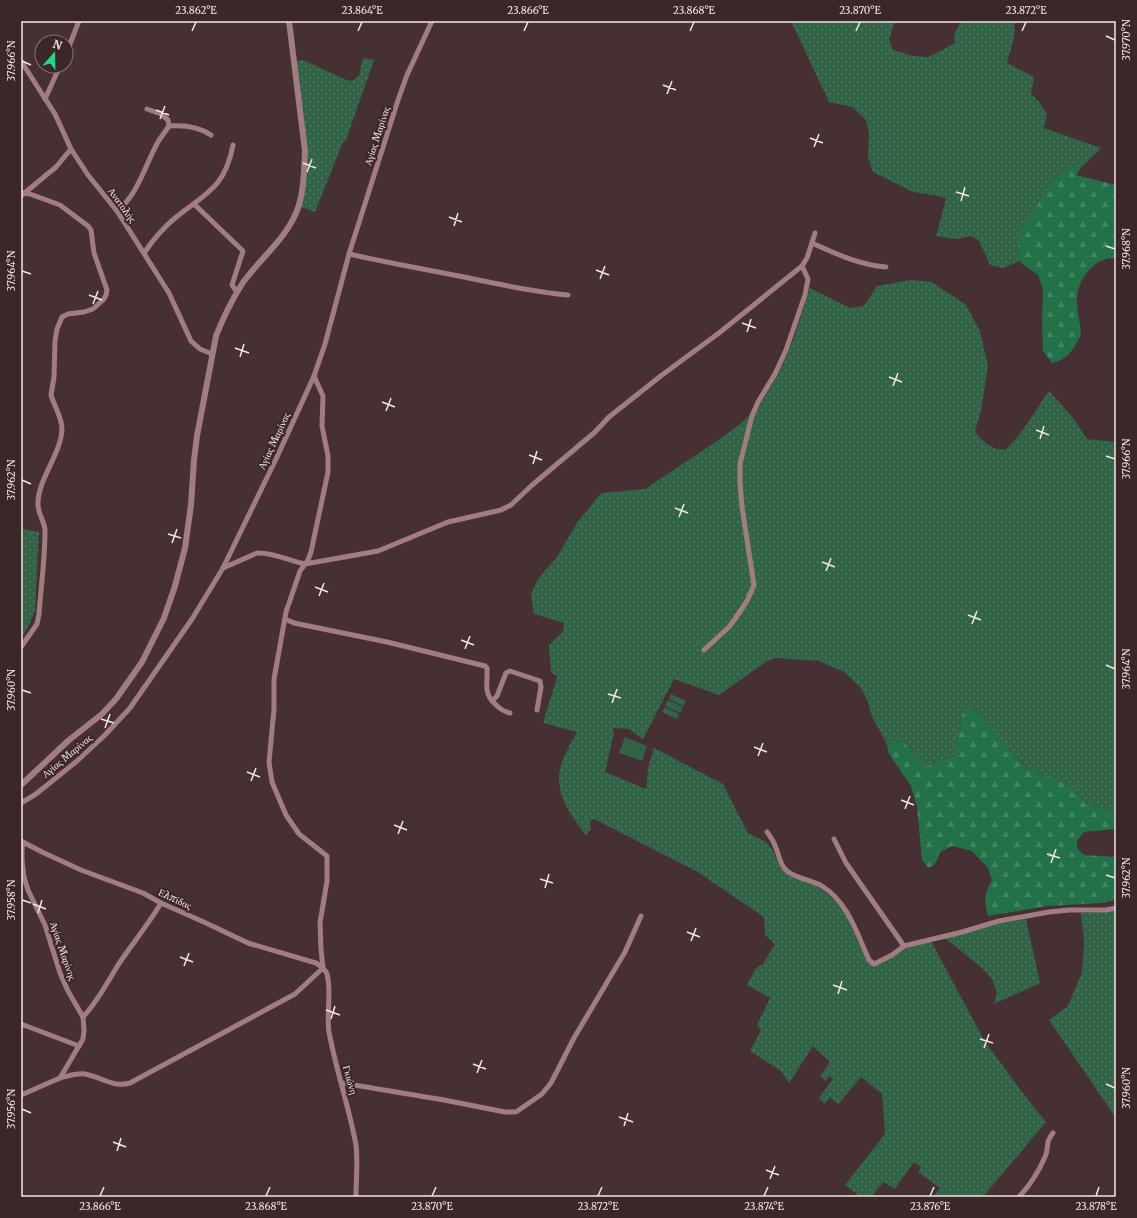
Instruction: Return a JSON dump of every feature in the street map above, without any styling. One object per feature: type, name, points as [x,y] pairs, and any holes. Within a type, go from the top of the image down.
[{"type":"street","points":[[74,34],[79,21]]},
{"type":"street","points":[[21,785],[70,740],[102,714],[116,699],[142,662],[162,624],[175,586],[185,548],[191,505],[197,436],[212,354],[220,324],[242,284],[282,236],[298,208],[301,196],[304,151],[295,58],[289,21]]},
{"type":"street","name":"Αγίας Μαρίνας","points":[[21,803],[36,794],[77,761],[104,736],[130,708],[192,619],[222,568],[314,376],[325,344],[349,254],[398,100],[407,75],[432,21]]},
{"type":"street","name":"Ανατολής","points":[[21,61],[55,114],[71,149],[88,175],[117,211],[169,293],[190,340],[200,349],[212,354]]},
{"type":"street","points":[[45,99],[56,74]]},
{"type":"street","points":[[117,211],[128,200],[141,178],[158,142],[169,126],[168,120],[161,114],[147,109]]},
{"type":"street","points":[[169,126],[189,126],[211,135]]},
{"type":"street","points":[[144,253],[154,239],[167,226],[209,193],[220,179],[231,156],[233,145]]},
{"type":"street","points":[[23,195],[56,167],[71,149]]},
{"type":"street","points":[[21,647],[37,624],[39,614],[45,529],[38,504],[40,492],[62,431],[59,415],[51,394],[56,329],[62,317],[68,314],[93,309],[104,299],[107,290],[94,253],[91,230],[88,226],[60,205],[30,194],[23,195]]},
{"type":"street","points":[[194,204],[242,251],[232,285],[237,292]]},
{"type":"street","points":[[222,568],[257,553],[263,552],[305,564],[378,551],[448,522],[501,510],[511,505],[531,486],[595,432],[610,417],[802,266],[815,233]]},
{"type":"street","points":[[812,243],[872,266],[886,268]]},
{"type":"street","points":[[349,254],[544,293],[568,295]]},
{"type":"street","points":[[704,650],[736,619],[747,601],[754,585],[742,507],[740,464],[752,416],[758,402],[775,374],[786,350],[804,295],[808,279],[802,266]]},
{"type":"street","points":[[314,376],[323,396],[322,426],[328,456],[328,472],[308,560],[300,571],[288,603],[285,619],[294,623],[387,642],[485,666],[487,671],[488,696],[501,710],[510,713]]},
{"type":"street","name":"Γκιώνη","points":[[285,619],[274,679],[274,709],[269,762],[272,782],[286,815],[299,834],[327,856],[327,881],[320,923],[321,949],[323,968],[326,973],[328,987],[329,1029],[356,1146],[356,1197]]},
{"type":"street","points":[[492,701],[497,696],[506,673],[510,671],[540,681],[541,687],[538,710]]},
{"type":"street","points":[[767,832],[773,840],[785,870],[822,886],[840,901],[847,912],[870,960],[874,964],[892,955],[904,946],[962,932],[999,921],[1069,910],[1106,910],[1116,908]]},
{"type":"street","points":[[834,839],[846,863],[904,946]]},
{"type":"street","name":"Ελπίδας","points":[[22,841],[81,870],[143,893],[161,903],[248,943],[316,963],[323,968]]},
{"type":"street","name":"Αγίας Μαρίνης","points":[[22,841],[24,877],[28,890],[45,925],[60,973],[83,1017]]},
{"type":"street","points":[[60,1078],[83,1039],[83,1017],[97,1001],[111,976],[161,903]]},
{"type":"street","points":[[342,1083],[451,1101],[505,1112],[516,1112],[542,1094],[551,1083],[574,1038],[625,952],[641,916]]},
{"type":"street","points":[[21,1095],[60,1078],[83,1074],[112,1084],[125,1085],[130,1083],[295,994],[323,968]]},
{"type":"street","points":[[21,1024],[79,1046]]},
{"type":"street","points":[[1020,1197],[1031,1183],[1043,1162],[1046,1155],[1047,1143],[1053,1133]]},
{"type":"green space","points":[[791,21],[895,21],[889,40],[893,50],[913,56],[929,57],[955,43],[954,35],[961,21],[1015,21],[1014,38],[1007,63],[1034,77],[1031,94],[1039,102],[1047,114],[1044,128],[1101,148],[1081,168],[1072,165],[1055,178],[1018,245],[1020,261],[1003,268],[990,265],[979,241],[972,236],[955,239],[936,236],[946,199],[939,196],[913,192],[873,172],[868,158],[869,134],[866,120],[852,107],[829,102]]},
{"type":"green space","points":[[364,58],[374,60],[346,140],[343,142],[315,212],[301,207],[304,197],[297,61],[303,60],[344,79],[352,81],[359,76]]},
{"type":"green space","points":[[1072,165],[1081,168],[1076,175],[1116,185],[1116,258],[1106,259],[1099,262],[1084,276],[1080,284],[1077,300],[1081,335],[1067,356],[1052,363],[1043,351],[1043,289],[1038,275],[1020,261],[1018,245],[1022,229],[1055,178]]},
{"type":"green space","points":[[911,280],[932,282],[966,305],[980,331],[988,366],[981,411],[975,431],[984,442],[995,448],[1005,450],[1023,429],[1049,391],[1074,419],[1087,439],[1116,442],[1116,809],[1108,811],[1083,801],[1077,790],[1056,778],[1041,774],[1025,767],[973,708],[959,737],[955,755],[926,767],[913,754],[904,741],[887,744],[872,717],[868,702],[860,687],[844,672],[819,661],[776,658],[767,661],[719,695],[674,679],[643,739],[629,729],[613,728],[614,733],[605,772],[646,789],[648,768],[654,748],[723,784],[748,833],[766,842],[772,849],[781,869],[792,877],[808,882],[822,889],[838,903],[845,913],[867,962],[875,966],[904,949],[931,941],[984,1040],[1046,1122],[983,1197],[933,1197],[940,1188],[918,1172],[921,1167],[914,1162],[895,1189],[884,1182],[871,1197],[861,1197],[845,1185],[885,1134],[882,1094],[861,1077],[838,1104],[830,1097],[825,1104],[819,1098],[833,1079],[829,1076],[826,1081],[820,1076],[830,1062],[813,1046],[789,1083],[781,1071],[750,1051],[761,1030],[757,1025],[770,998],[747,985],[756,968],[763,964],[775,944],[765,935],[764,917],[696,871],[594,819],[590,821],[591,829],[586,835],[576,822],[567,808],[561,793],[559,776],[563,759],[577,732],[543,723],[557,677],[551,672],[549,645],[563,632],[564,623],[534,614],[531,594],[538,579],[557,557],[577,523],[601,493],[645,489],[738,426],[759,406],[779,373],[794,338],[810,288],[850,308],[864,306],[877,286]]},
{"type":"green space","points":[[21,529],[39,532],[35,611],[21,638]]},
{"type":"green space","points":[[671,694],[686,701],[683,706],[669,699]]},
{"type":"green space","points":[[668,700],[683,707],[680,713],[665,706]]},
{"type":"green space","points":[[665,707],[679,714],[677,719],[662,712]]},
{"type":"green space","points":[[973,708],[1025,767],[1041,774],[1056,778],[1077,790],[1083,801],[1108,811],[1116,809],[1116,829],[1084,832],[1077,841],[1077,848],[1084,855],[1116,857],[1116,900],[1102,903],[1048,906],[988,916],[986,898],[987,890],[992,880],[988,868],[972,851],[952,846],[940,852],[935,864],[929,868],[922,860],[917,806],[911,786],[889,754],[887,744],[904,741],[913,754],[926,767],[955,755],[963,713]]},
{"type":"green space","points":[[625,737],[647,746],[642,761],[619,753]]},
{"type":"green space","points":[[1116,910],[1116,1118],[1049,1020],[1068,1006],[1082,972],[1084,943],[1081,913],[1109,912]]},
{"type":"green space","points":[[1026,919],[1040,983],[994,1004],[997,993],[992,979],[982,968],[945,938],[1002,923]]}]
